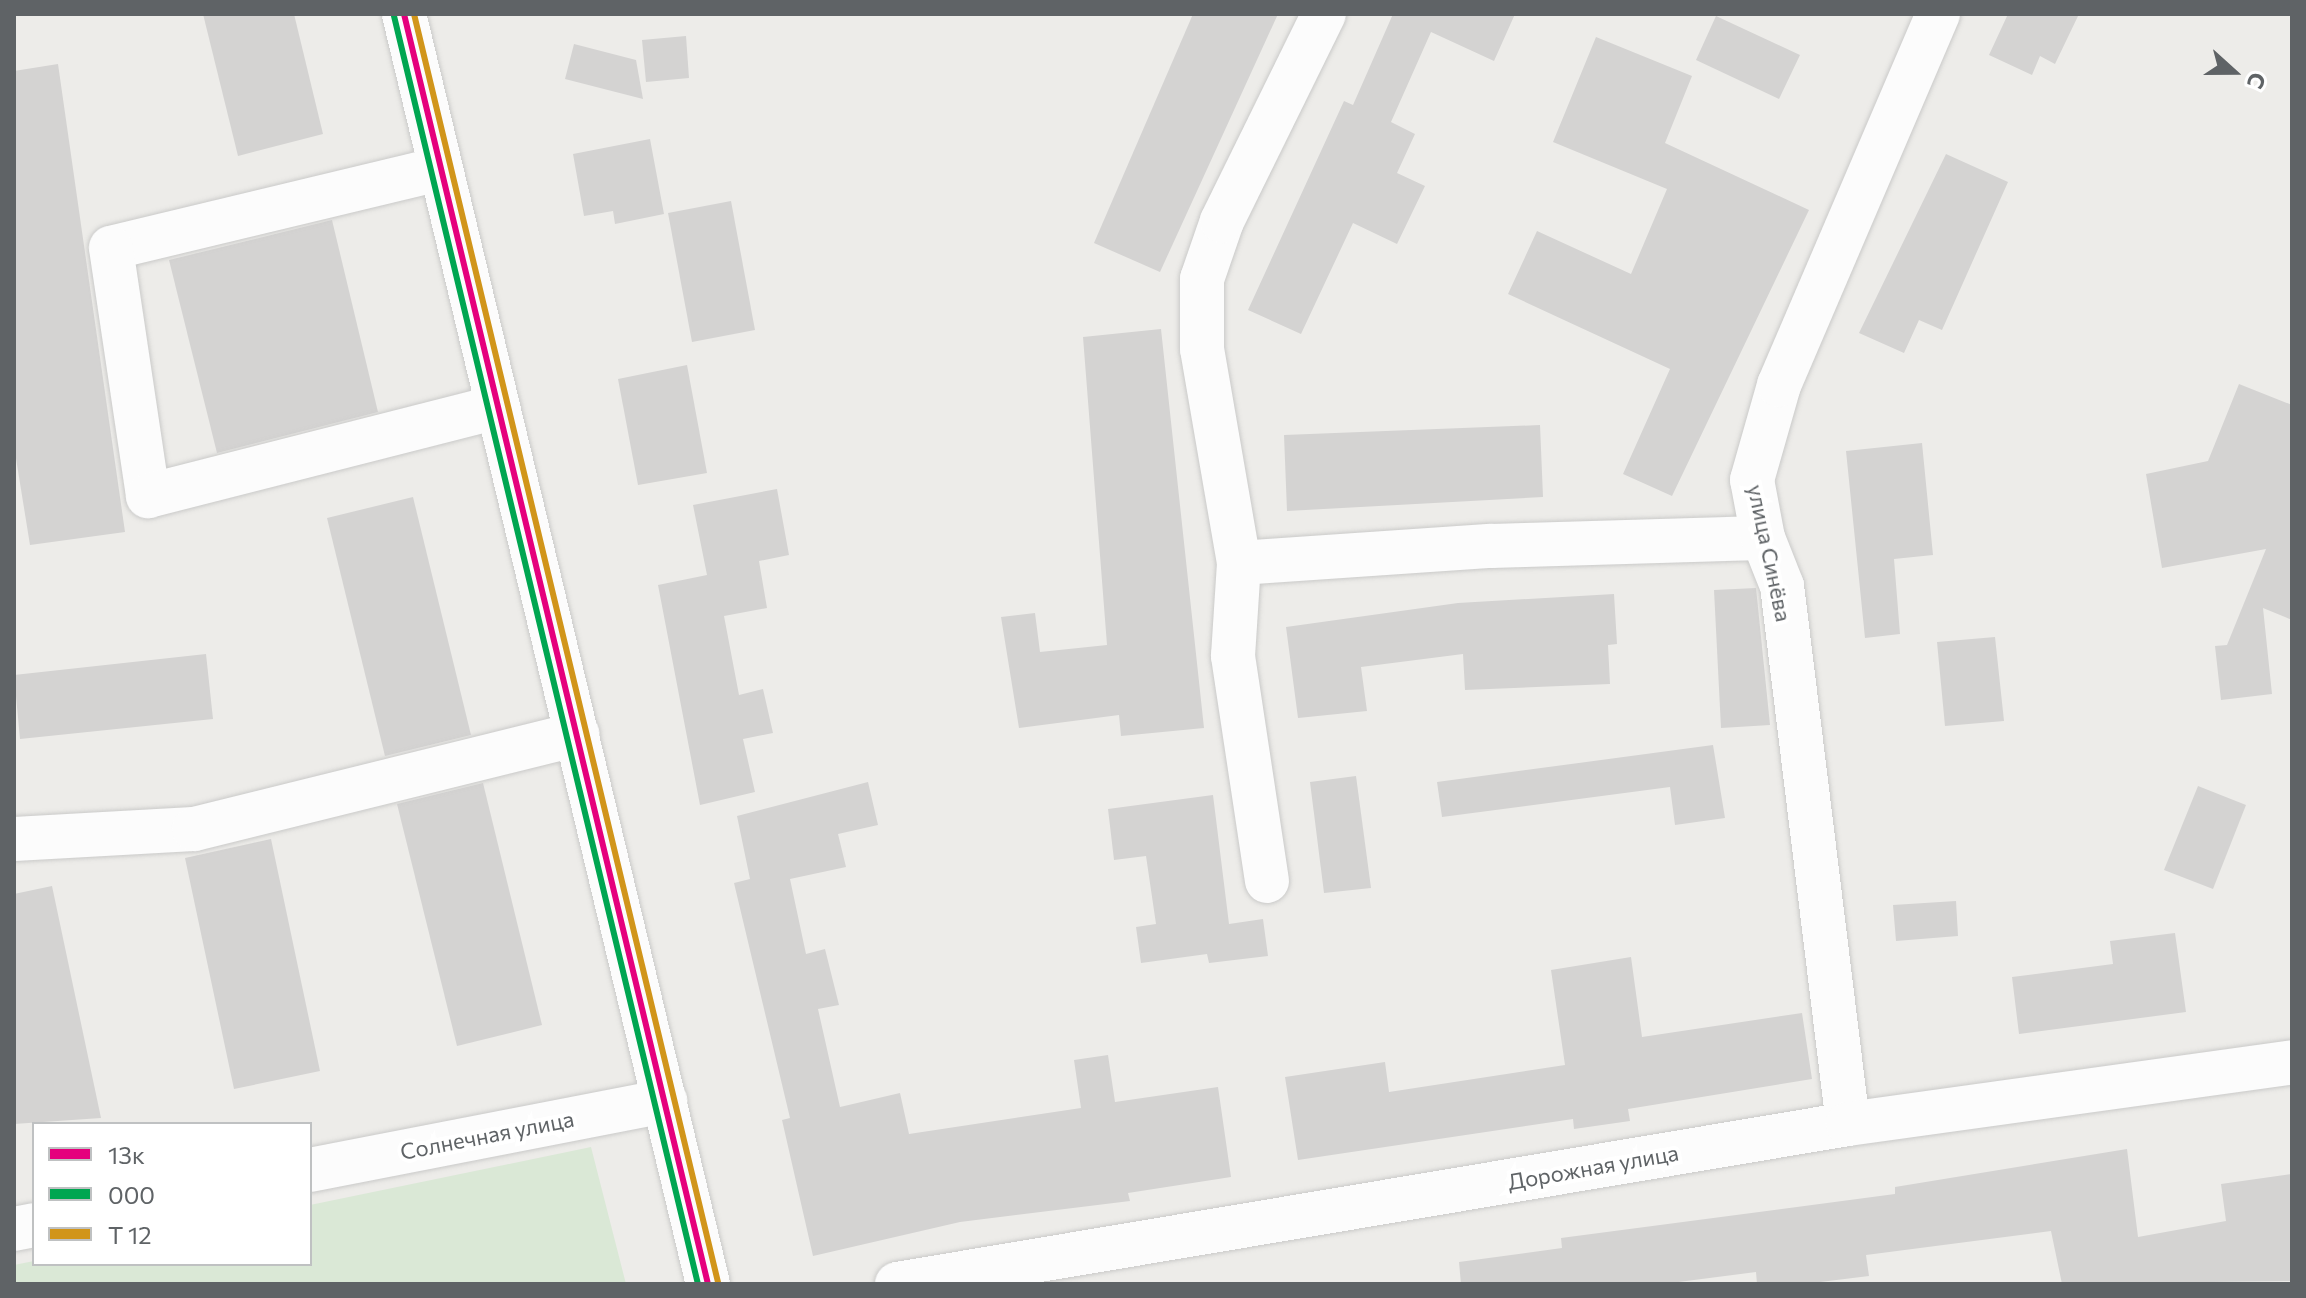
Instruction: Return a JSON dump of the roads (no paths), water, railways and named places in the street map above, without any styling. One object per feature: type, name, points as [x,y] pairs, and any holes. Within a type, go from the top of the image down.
[{"type":"street","points":[[1267,881],[1233,656],[1239,563],[1202,349],[1202,279],[1222,221],[1324,14]]},
{"type":"street","name":"улица Синёва","points":[[1848,1124],[1782,586],[1763,538],[1752,480],[1779,385],[1938,14]]},
{"type":"street","points":[[412,19],[439,169],[708,1284]]},
{"type":"street","points":[[439,169],[111,248],[148,496],[498,407]]},
{"type":"street","points":[[1239,563],[1491,546],[1763,538]]},
{"type":"street","points":[[14,839],[194,829],[577,734]]},
{"type":"street","name":"Дорожная улица","points":[[897,1284],[1848,1124],[2292,1062]]},
{"type":"street","name":"Солнечная улица","points":[[312,1170],[665,1101]]}]
